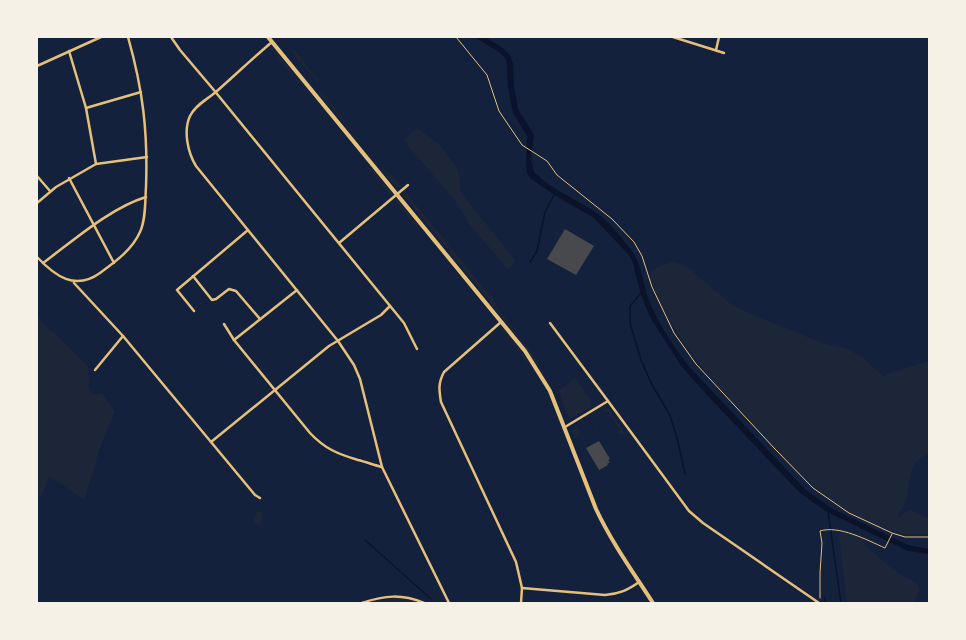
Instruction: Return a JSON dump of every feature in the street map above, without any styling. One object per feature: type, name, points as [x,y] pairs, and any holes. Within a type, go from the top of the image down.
[{"type":"main road","points":[[268,37],[525,351],[550,392],[596,509],[605,527],[617,549],[653,603]]},
{"type":"street","points":[[37,66],[101,37]]},
{"type":"street","points":[[74,282],[97,276],[127,251],[141,231],[146,197],[146,126],[141,92],[128,37]]},
{"type":"street","points":[[171,37],[180,50],[404,323],[417,349]]},
{"type":"street","points":[[673,37],[724,53]]},
{"type":"street","points":[[716,50],[719,37]]},
{"type":"street","points":[[272,42],[216,92],[195,108],[190,116],[188,124],[189,148],[196,166],[338,341],[354,365],[358,375],[382,467],[449,603]]},
{"type":"street","points":[[69,51],[86,108],[96,164]]},
{"type":"street","points":[[86,108],[141,92]]},
{"type":"street","points":[[37,203],[50,191],[69,178],[96,164],[147,157]]},
{"type":"street","points":[[37,176],[50,191]]},
{"type":"street","points":[[69,178],[114,263]]},
{"type":"street","points":[[339,243],[408,185]]},
{"type":"street","points":[[43,263],[94,225],[127,204],[146,197]]},
{"type":"street","points":[[194,311],[177,290],[248,230]]},
{"type":"street","points":[[37,257],[62,278],[74,282],[123,336],[255,495],[260,498]]},
{"type":"street","points":[[193,276],[212,300],[216,299],[230,289],[236,291],[260,319]]},
{"type":"street","points":[[234,340],[297,290]]},
{"type":"street","points":[[211,442],[328,346],[381,315],[390,306]]},
{"type":"street","points":[[501,322],[444,372],[440,379],[438,389],[441,402],[516,562],[522,588],[521,603]]},
{"type":"street","points":[[550,322],[689,511],[703,523],[819,601]]},
{"type":"street","points":[[224,324],[234,340],[274,390],[310,433],[327,449],[338,454],[382,467]]},
{"type":"street","points":[[95,370],[123,336]]},
{"type":"street","points":[[564,428],[608,401]]},
{"type":"street","points":[[522,588],[606,595],[626,591],[639,582]]},
{"type":"street","points":[[362,603],[373,599],[392,596],[408,597],[424,603]]},
{"type":"path","points":[[456,37],[487,75],[499,111],[522,144],[547,162],[557,174],[612,219],[634,242],[642,256],[652,287],[674,333],[696,364],[721,392],[813,488],[849,513],[892,534],[905,537],[929,536]]},
{"type":"path","points":[[819,601],[822,543],[820,531],[826,529],[834,530],[863,538],[885,548],[892,534]]},
{"type":"shaded area","points":[[474,37],[485,37],[503,48],[510,55],[513,64],[514,85],[518,109],[534,135],[531,158],[534,172],[548,184],[602,217],[632,251],[638,262],[647,294],[657,318],[675,347],[694,372],[806,490],[831,508],[908,545],[929,549],[929,554],[908,551],[827,512],[800,493],[681,366],[650,317],[641,295],[632,260],[628,254],[594,218],[556,196],[530,178],[527,173],[526,164],[527,136],[513,113],[508,88],[506,59],[499,52]]},
{"type":"shaded area","points":[[270,48],[273,48],[299,81],[299,84]]},
{"type":"shaded area","points":[[294,50],[319,80],[317,82],[301,63],[303,62],[300,60],[299,61],[292,51]]},
{"type":"shaded area","points":[[319,90],[362,143],[362,144],[321,95]]},
{"type":"shaded area","points":[[417,128],[440,145],[458,170],[461,193],[516,261],[508,269],[470,225],[453,198],[403,140]]},
{"type":"shaded area","points":[[370,154],[381,168],[392,175],[401,187],[396,187],[369,155]]},
{"type":"shaded area","points":[[370,167],[392,193],[391,196],[368,168]]},
{"type":"shaded area","points":[[404,191],[450,246],[447,249],[404,196]]},
{"type":"shaded area","points":[[395,200],[398,200],[420,228],[418,229]]},
{"type":"shaded area","points":[[452,249],[492,298],[498,309],[532,353],[550,383],[519,338],[449,252]]},
{"type":"shaded area","points":[[674,262],[690,269],[732,305],[755,316],[825,344],[846,348],[862,357],[884,377],[887,374],[929,361],[929,454],[916,462],[913,467],[906,501],[898,518],[907,511],[911,510],[929,519],[929,534],[902,534],[885,529],[849,512],[813,486],[788,463],[709,376],[684,343],[668,318],[649,277],[656,268]]},
{"type":"shaded area","points":[[37,315],[47,327],[90,369],[88,373],[90,380],[88,386],[89,390],[94,395],[102,393],[115,412],[102,444],[84,499],[49,476],[41,497],[37,496]]},
{"type":"shaded area","points":[[500,328],[503,329],[528,362],[527,363]]},
{"type":"shaded area","points":[[575,378],[591,401],[591,407],[569,418],[559,391]]},
{"type":"shaded area","points":[[606,408],[626,434],[618,434],[617,432],[620,430],[607,411],[604,412],[604,409]]},
{"type":"shaded area","points":[[595,414],[577,426],[580,431],[580,435],[597,425],[597,427],[575,438],[572,431],[576,426]]},
{"type":"shaded area","points":[[257,511],[262,513],[260,525],[254,523]]},
{"type":"shaded area","points":[[840,533],[851,534],[863,539],[866,546],[891,568],[915,582],[919,588],[919,592],[913,603],[847,603],[839,536]]},
{"type":"shaded area","points":[[399,598],[413,600],[410,603],[370,603],[387,599]]},
{"type":"building","points":[[565,229],[594,246],[576,275],[547,259]]},
{"type":"building","points":[[599,441],[610,459],[608,460],[610,462],[607,464],[608,465],[599,470],[586,448]]},
{"type":"waterway","points":[[530,262],[537,251],[545,212],[554,195]]},
{"type":"waterway","points":[[642,292],[630,306],[630,323],[641,360],[652,385],[670,415],[685,474]]},
{"type":"waterway","points":[[828,512],[841,603]]},
{"type":"waterway","points":[[365,540],[431,599]]},
{"type":"waterway","points":[[824,597],[826,603]]}]
